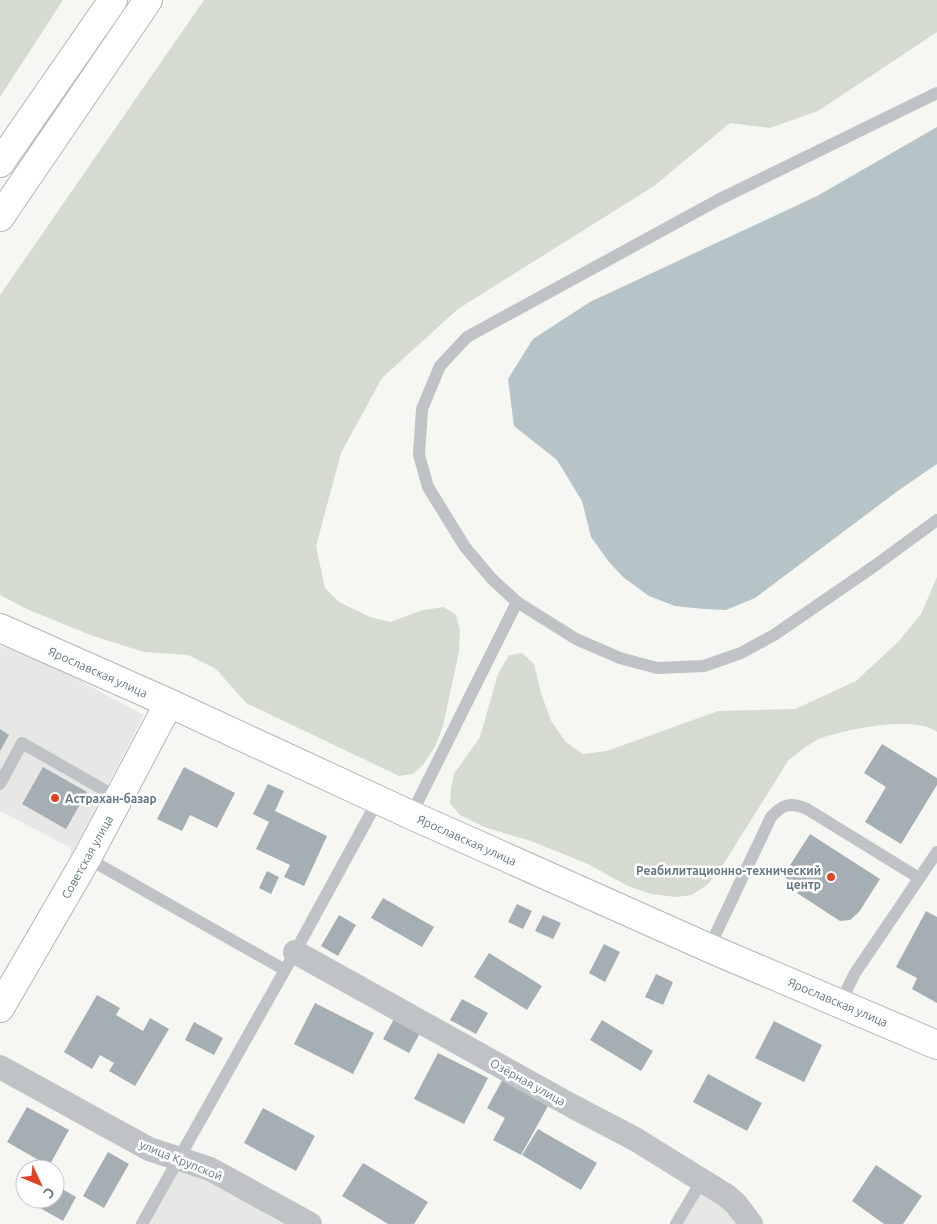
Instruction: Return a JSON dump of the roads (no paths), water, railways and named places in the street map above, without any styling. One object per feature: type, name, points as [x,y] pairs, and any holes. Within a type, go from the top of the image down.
[{"type":"main road","points":[[0,163],[113,0]]},
{"type":"main road","points":[[0,217],[148,0]]},
{"type":"main road","name":"Ярославская улица","points":[[0,628],[170,703],[378,800],[709,948],[937,1044]]},
{"type":"main road","name":"Советская улица","points":[[0,1008],[87,858],[170,703]]},
{"type":"street","name":"Озёрная улица","points":[[290,961],[635,1139],[702,1180],[736,1204],[751,1224]]},
{"type":"street","name":"улица Крупской","points":[[0,1067],[149,1149],[210,1169],[310,1224]]},
{"type":"lane","points":[[937,93],[718,200],[467,337],[440,366],[422,409],[420,455],[428,487],[465,547],[492,579],[518,602],[576,640],[620,658],[657,668],[704,666],[741,653],[774,634],[873,567],[937,520]]},
{"type":"lane","points":[[411,815],[518,602]]},
{"type":"lane","points":[[0,784],[22,743],[120,798]]},
{"type":"lane","points":[[142,1224],[180,1159],[378,800]]},
{"type":"lane","points":[[709,948],[771,817],[777,810],[786,805],[796,805],[807,809],[919,878]]},
{"type":"lane","points":[[840,1003],[855,973],[937,852]]},
{"type":"lane","points":[[87,858],[290,961]]},
{"type":"lane","points":[[676,1224],[702,1180]]},
{"type":"place","name":"Астрахан-базар","points":[[55,798]]},
{"type":"place","name":"Реабилитационно-технический центр","points":[[831,877]]}]
